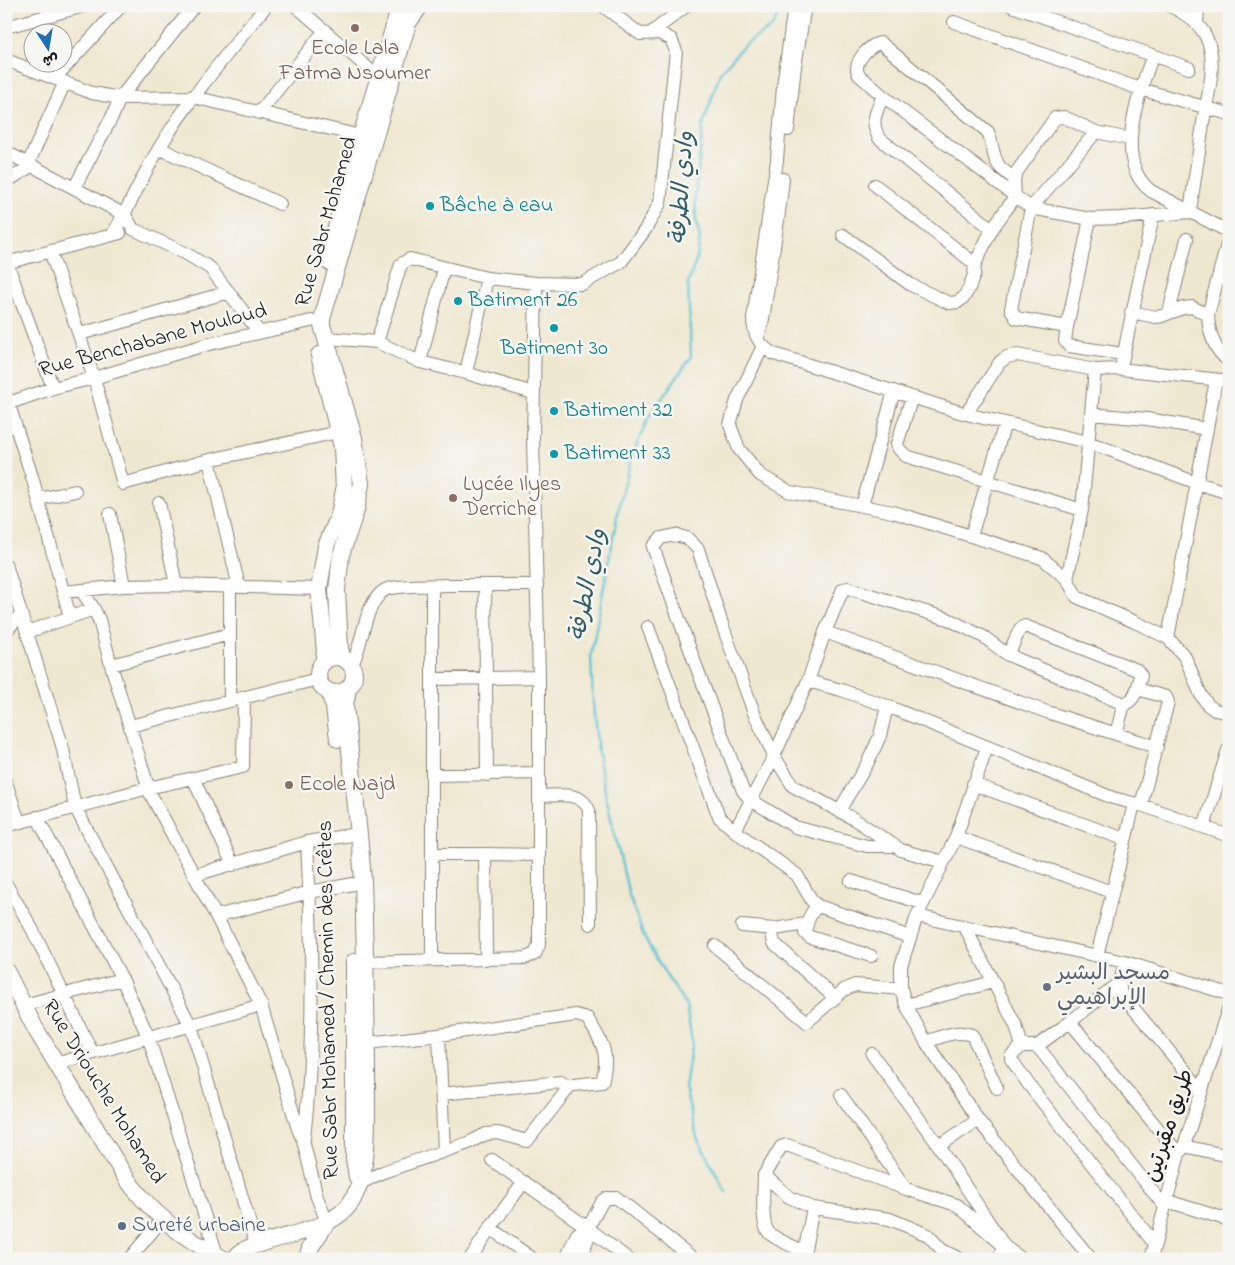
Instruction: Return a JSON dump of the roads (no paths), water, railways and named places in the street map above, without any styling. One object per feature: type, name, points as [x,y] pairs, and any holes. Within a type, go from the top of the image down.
[{"type":"main road","points":[[348,689],[339,693],[329,692],[324,689],[318,679],[325,651],[320,588],[326,546],[338,514],[344,490],[342,447],[311,321],[361,136],[400,6]]},
{"type":"main road","name":"Rue Sabr Mohamed","points":[[347,662],[340,649],[337,590],[341,555],[356,510],[361,484],[354,438],[322,325],[322,319],[408,23],[420,6]]},
{"type":"main road","points":[[323,663],[332,658],[347,662],[354,679],[348,689],[346,705],[363,883],[367,1043],[366,1154],[359,1184]]},
{"type":"main road","name":"Rue Sabr Mohamed / Chemin des Crêtes","points":[[254,1252],[327,1222],[347,1208],[354,1198],[359,1184],[354,1158],[353,884],[350,835],[334,707],[329,692]]},
{"type":"main road","name":"Rue Driouche Mohamed","points":[[6,971],[56,1064],[124,1175],[139,1196],[152,1210],[214,1258]]},
{"type":"main road","name":"Rue Driouche Mohamed","points":[[6,989],[24,1026],[54,1079],[116,1180],[135,1206],[156,1227],[214,1258]]},
{"type":"main road","points":[[309,1254],[327,1222]]},
{"type":"main road","points":[[298,1234],[309,1254]]},
{"type":"main road","points":[[235,1259],[241,1251],[254,1252]]},
{"type":"street","points":[[6,27],[47,11],[84,6]]},
{"type":"street","points":[[107,22],[108,6]]},
{"type":"street","points":[[6,182],[30,165],[60,80],[121,6]]},
{"type":"street","points":[[74,188],[113,115],[120,98],[194,6]]},
{"type":"street","points":[[112,234],[125,215],[159,148],[193,96],[266,6]]},
{"type":"street","points":[[296,6],[378,77]]},
{"type":"street","points":[[377,342],[401,264],[405,260],[410,259],[487,278],[536,284],[582,284],[621,262],[645,230],[660,203],[676,50],[671,39],[659,33],[640,34],[603,6]]},
{"type":"street","points":[[651,33],[686,6]]},
{"type":"street","points":[[794,6],[783,87],[777,160],[754,318],[754,328],[760,342],[774,354],[966,414],[1088,442],[1197,483],[1229,492]]},
{"type":"street","points":[[805,6],[795,66],[778,220],[760,342],[737,400],[730,425],[739,449],[760,475],[790,492],[893,512],[1042,558],[1067,579],[1077,597],[1168,638],[1185,656],[1201,695],[1208,705],[1215,710],[1229,713]]},
{"type":"street","points":[[1012,6],[1189,68]]},
{"type":"street","points":[[1170,6],[1197,24],[1206,38],[1210,51],[1211,74],[1190,212]]},
{"type":"street","points":[[1197,24],[1198,6]]},
{"type":"street","points":[[954,22],[1140,89],[1229,114]]},
{"type":"street","points":[[259,113],[325,30]]},
{"type":"street","points":[[1014,179],[1000,167],[994,155],[988,132],[881,43],[870,47],[857,66],[857,71],[883,96],[1031,208],[1090,219],[1190,212]]},
{"type":"street","points":[[1153,55],[1140,89],[1130,139],[1136,172],[1143,185],[1229,232]]},
{"type":"street","points":[[6,60],[92,93],[120,98],[193,96],[361,136]]},
{"type":"street","points":[[883,96],[874,121],[874,129],[879,138],[992,229]]},
{"type":"street","points":[[843,234],[911,285],[949,303],[958,302],[964,297],[974,275],[975,264],[992,229],[1015,197],[1014,179],[1055,118],[1064,117],[1096,132],[1130,139]]},
{"type":"street","points":[[1067,328],[1016,318],[1011,309],[1031,208],[1096,132]]},
{"type":"street","points":[[159,148],[280,204]]},
{"type":"street","points":[[6,152],[125,215],[133,229],[185,253],[210,268],[259,332]]},
{"type":"street","points":[[875,185],[975,264]]},
{"type":"street","points":[[1120,369],[1153,215]]},
{"type":"street","points":[[1090,219],[1065,341],[1069,346],[1123,354]]},
{"type":"street","points":[[53,388],[7,263],[133,229]]},
{"type":"street","points":[[1229,237],[1208,315],[1218,352],[1229,361]]},
{"type":"street","points":[[1170,312],[1187,239]]},
{"type":"street","points":[[50,251],[94,378],[122,484],[209,460],[338,432]]},
{"type":"street","points":[[420,362],[444,268]]},
{"type":"street","points":[[466,373],[487,278]]},
{"type":"street","points":[[365,962],[525,958],[535,954],[538,950],[539,677],[533,440],[536,284]]},
{"type":"street","points":[[80,334],[229,292]]},
{"type":"street","points":[[1131,312],[1156,316],[1192,307],[1208,315]]},
{"type":"street","name":"Rue Benchabane Mouloud","points":[[7,401],[94,378],[205,345],[311,321]]},
{"type":"street","points":[[326,338],[377,342],[420,362],[533,392]]},
{"type":"street","points":[[966,414],[1000,362],[1007,357],[1018,355],[1095,370],[1120,369],[1229,381]]},
{"type":"street","points":[[1067,579],[1082,510],[1095,370]]},
{"type":"street","points":[[1168,638],[1216,380]]},
{"type":"street","points":[[862,506],[894,391]]},
{"type":"street","points":[[912,397],[897,444],[906,456],[1082,510]]},
{"type":"street","points":[[7,401],[38,499],[70,616]]},
{"type":"street","points":[[1091,414],[1147,419],[1207,429]]},
{"type":"street","points":[[971,536],[1005,423]]},
{"type":"street","points":[[209,460],[234,587],[230,634],[230,700]]},
{"type":"street","points":[[38,499],[75,491]]},
{"type":"street","points":[[159,503],[176,585]]},
{"type":"street","points":[[110,514],[124,586]]},
{"type":"street","points":[[894,846],[867,846],[795,827],[751,800],[743,791],[654,547],[660,538],[676,535],[687,538],[698,549],[722,624],[754,713],[774,756],[793,786],[839,811],[901,850],[943,862]]},
{"type":"street","points":[[6,565],[62,745],[75,807],[192,1026],[254,1252]]},
{"type":"street","points":[[63,592],[124,586],[176,585],[320,588]]},
{"type":"street","points":[[485,585],[487,775]]},
{"type":"street","points":[[347,662],[360,646],[365,622],[378,595],[391,588],[537,585]]},
{"type":"street","points":[[432,586],[432,960]]},
{"type":"street","points":[[735,832],[774,756],[808,681],[825,632],[843,589],[848,588],[948,619],[984,637],[1008,655],[1124,704]]},
{"type":"street","points":[[80,590],[94,609],[99,620],[148,788],[261,1005],[298,1129],[304,1140],[317,1198],[327,1222]]},
{"type":"street","points":[[27,632],[94,609]]},
{"type":"street","points":[[6,631],[21,614]]},
{"type":"street","points":[[1008,655],[1020,629],[1025,626],[1137,670],[1140,676],[1137,689],[1131,700],[1124,704],[1116,734]]},
{"type":"street","points":[[648,627],[719,817],[735,832],[797,875],[812,901],[818,906],[910,937]]},
{"type":"street","points":[[825,632],[1047,712],[1157,747]]},
{"type":"street","points":[[111,665],[230,634]]},
{"type":"street","points":[[432,678],[539,677]]},
{"type":"street","points":[[130,726],[318,679]]},
{"type":"street","points":[[808,681],[888,706],[1113,798],[1137,804],[1229,836]]},
{"type":"street","points":[[1097,956],[1124,840],[1157,747],[1168,702],[1166,697],[1137,689]]},
{"type":"street","points":[[6,826],[148,788],[243,767],[244,697]]},
{"type":"street","points":[[839,811],[867,764],[880,736],[888,706]]},
{"type":"street","points":[[987,747],[956,837],[917,916],[901,966],[901,989],[906,1005],[926,1042],[978,1120],[1091,1259]]},
{"type":"street","points":[[1204,827],[1228,750]]},
{"type":"street","points":[[432,775],[539,773]]},
{"type":"street","points":[[193,778],[233,865]]},
{"type":"street","points":[[6,783],[19,822]]},
{"type":"street","points":[[974,784],[1124,840]]},
{"type":"street","points":[[539,796],[574,796],[582,800],[589,810],[590,924]]},
{"type":"street","points":[[37,817],[122,979],[148,1036],[214,1258]]},
{"type":"street","points":[[194,875],[307,842],[350,835]]},
{"type":"street","points":[[956,837],[1112,892]]},
{"type":"street","points":[[304,1140],[312,995],[307,842]]},
{"type":"street","points":[[432,854],[538,855]]},
{"type":"street","points":[[485,854],[486,959]]},
{"type":"street","points":[[851,882],[922,903]]},
{"type":"street","points":[[6,884],[31,927],[92,1052]]},
{"type":"street","points":[[216,916],[310,892],[353,884]]},
{"type":"street","points":[[818,906],[812,910],[806,924],[805,933],[810,937],[871,956]]},
{"type":"street","points":[[917,916],[1125,962],[1229,994]]},
{"type":"street","points":[[742,926],[774,929],[806,924]]},
{"type":"street","points":[[965,927],[1016,1026],[1022,1046]]},
{"type":"street","points":[[774,929],[772,934],[774,943],[835,998]]},
{"type":"street","points":[[715,946],[807,1022],[844,990],[855,985],[901,989]]},
{"type":"street","points":[[1125,962],[1120,982],[1120,992],[1202,1091]]},
{"type":"street","points":[[24,1005],[122,979]]},
{"type":"street","points":[[906,1005],[993,982]]},
{"type":"street","points":[[1120,982],[1038,1046],[1022,1046],[1011,1056],[1011,1059],[1029,1085],[1154,1243]]},
{"type":"street","points":[[56,1064],[92,1052],[192,1026],[261,1005]]},
{"type":"street","name":"طريق مقبرتين","points":[[1151,1259],[1182,1150],[1229,1006]]},
{"type":"street","points":[[367,1043],[440,1035],[576,1015],[587,1018],[604,1045],[606,1069],[602,1082],[564,1086]]},
{"type":"street","points":[[1070,1022],[1182,1150],[1229,1156]]},
{"type":"street","points":[[926,1042],[955,1032],[964,1032],[972,1035],[997,1088]]},
{"type":"street","points":[[440,1035],[444,1151]]},
{"type":"street","points":[[1038,1046],[1166,1204],[1229,1220]]},
{"type":"street","points":[[872,1054],[939,1146],[1005,1247]]},
{"type":"street","points":[[359,1184],[382,1172],[468,1143],[486,1134],[498,1133],[526,1141],[567,1090],[561,1082],[441,1094]]},
{"type":"street","points":[[841,1095],[906,1189]]},
{"type":"street","points":[[939,1146],[978,1120]]},
{"type":"street","points":[[813,1208],[804,1255],[770,1234],[766,1228],[764,1175],[781,1148],[787,1145],[906,1189],[957,1205],[1005,1247],[1022,1259]]},
{"type":"street","points":[[492,1160],[588,1228],[628,1259]]},
{"type":"street","points":[[764,1175],[790,1197],[813,1208],[890,1219],[928,1235],[942,1250],[960,1259]]},
{"type":"street","points":[[470,1259],[524,1182]]},
{"type":"street","points":[[579,1259],[586,1241],[588,1228],[602,1202],[607,1198],[616,1198],[694,1259]]},
{"type":"street","points":[[129,1259],[156,1227]]},
{"type":"street","points":[[490,1228],[534,1259]]},
{"type":"street","points":[[566,1259],[578,1234],[588,1228]]},
{"type":"street","points":[[998,1259],[1005,1247]]},
{"type":"waterway","name":"وادي الطرفة","points":[[726,1192],[697,1138],[685,1088],[692,1041],[686,1005],[644,937],[629,895],[606,797],[598,753],[593,705],[591,656],[618,511],[631,459],[648,418],[691,357],[688,283],[697,258],[700,237],[696,221],[695,198],[703,125],[720,73],[744,45],[772,27],[783,6]]},
{"type":"place","name":"Ecole Lala Fatma Nsoumer","points":[[355,28]]},
{"type":"place","name":"Bâche à eau","points":[[430,206]]},
{"type":"place","name":"Batiment 26","points":[[458,301]]},
{"type":"place","name":"Batiment 30","points":[[554,328]]},
{"type":"place","name":"Batiment 32","points":[[554,411]]},
{"type":"place","name":"Batiment 33","points":[[554,454]]},
{"type":"place","name":"Lycée Ilyes Derriche","points":[[453,498]]},
{"type":"place","name":"Ecole Najd","points":[[289,785]]},
{"type":"place","name":"مسجد البشير الإبراهيمي","points":[[1047,987]]},
{"type":"place","name":"Sureté urbaine","points":[[122,1226]]}]
